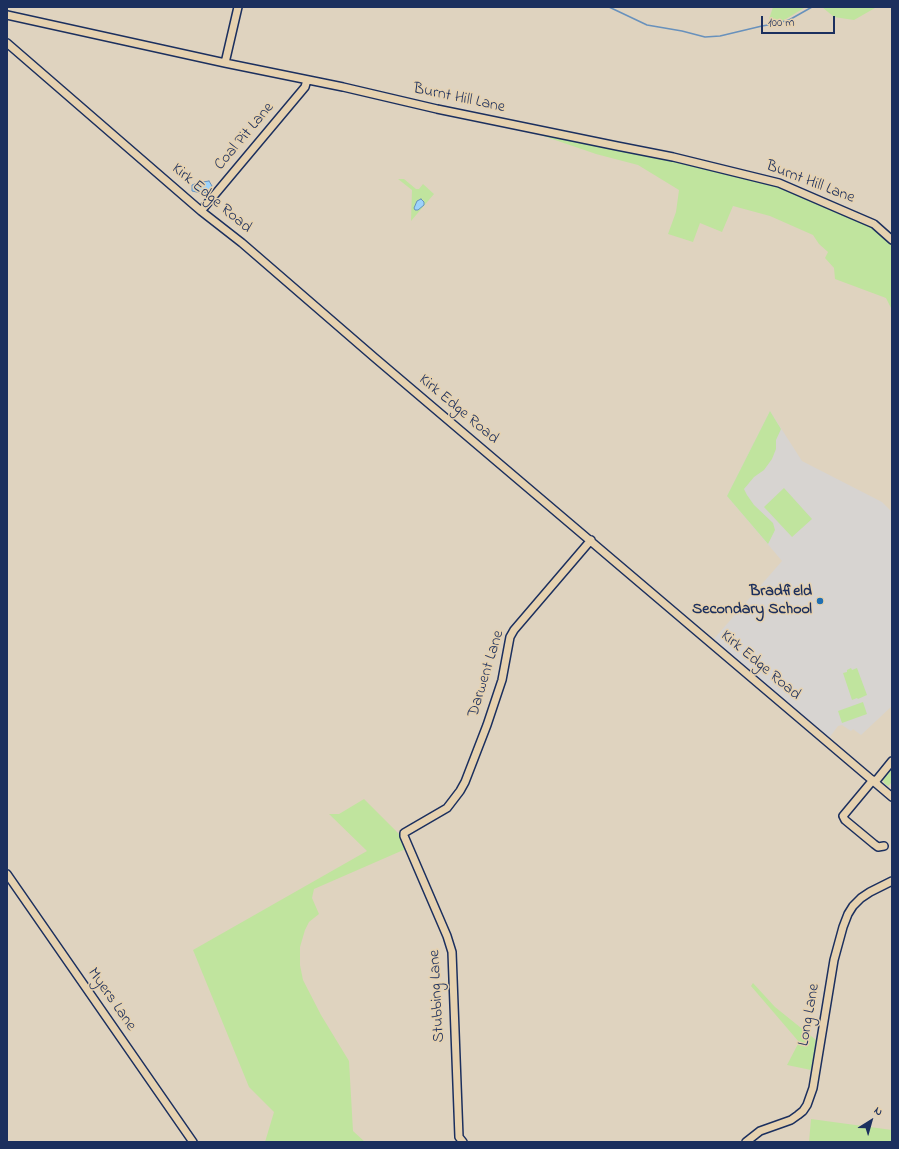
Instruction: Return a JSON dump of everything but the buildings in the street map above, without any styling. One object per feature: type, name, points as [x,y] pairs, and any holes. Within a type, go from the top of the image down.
[{"type":"street","points":[[225,63],[238,7]]},
{"type":"street","name":"Burnt Hill Lane","points":[[7,15],[437,109],[673,157],[779,183],[874,224],[892,240]]},
{"type":"street","name":"Kirk Edge Road","points":[[7,43],[201,210],[242,243],[892,796]]},
{"type":"street","name":"Coal Pit Lane","points":[[201,210],[305,87],[307,80]]},
{"type":"street","name":"Darwent Lane","points":[[404,833],[447,808],[460,791],[465,782],[487,725],[502,680],[510,636],[591,540]]},
{"type":"street","points":[[884,846],[878,847],[845,820],[843,816],[892,761]]},
{"type":"street","name":"Stubbing Lane","points":[[404,833],[447,936],[452,952],[458,1137],[462,1142]]},
{"type":"street","name":"Myers Lane","points":[[7,874],[193,1142]]},
{"type":"street","name":"Long Lane","points":[[746,1142],[760,1131],[791,1120],[808,1105],[813,1088],[834,960],[843,927],[848,914],[861,898],[892,881]]},
{"type":"shaded area","name":"Bradfield Secondary School","points":[[770,411],[802,461],[882,502],[892,512],[892,706],[861,735],[853,729],[851,731],[842,725],[838,726],[829,738],[713,640],[782,561],[727,496]]},
{"type":"green space","points":[[773,7],[819,7],[804,8],[781,22],[769,19]]},
{"type":"green space","points":[[822,7],[875,8],[854,20],[834,17]]},
{"type":"green space","points":[[523,129],[672,159],[777,185],[848,217],[874,225],[892,243],[892,310],[886,298],[835,279],[834,268],[825,258],[828,252],[819,244],[813,235],[770,216],[733,206],[722,232],[700,223],[693,242],[668,234],[676,212],[679,190],[638,165],[596,154]]},
{"type":"green space","points":[[398,179],[404,179],[416,189],[419,189],[423,184],[434,194],[411,221],[412,190]]},
{"type":"green space","points":[[770,411],[781,429],[776,440],[776,449],[772,459],[764,470],[754,477],[744,489],[754,505],[773,523],[775,530],[768,544],[727,496]]},
{"type":"green space","points":[[784,488],[812,519],[792,537],[764,507]]},
{"type":"green space","points":[[851,668],[852,670],[857,668],[867,695],[852,700],[843,673],[847,672],[847,670]]},
{"type":"green space","points":[[863,702],[867,714],[842,723],[838,711]]},
{"type":"green space","points":[[892,768],[892,782],[888,786],[883,780]]},
{"type":"green space","points":[[364,799],[400,835],[408,848],[314,889],[312,898],[319,914],[309,922],[305,930],[300,947],[300,965],[303,980],[321,1015],[349,1061],[353,1131],[365,1142],[265,1142],[274,1112],[249,1087],[193,950],[367,851],[329,814],[339,814]]},
{"type":"green space","points":[[753,983],[775,1007],[816,1040],[811,1070],[787,1065],[799,1042],[751,986]]},
{"type":"green space","points":[[811,1119],[892,1130],[892,1142],[809,1142]]},
{"type":"water","points":[[209,181],[212,186],[208,192],[201,193],[192,191],[192,185]]},
{"type":"water","points":[[421,199],[424,202],[424,205],[418,210],[415,210],[414,208],[417,201]]},
{"type":"waterway","points":[[609,7],[647,25],[682,31],[705,37],[720,36],[789,20],[812,7]]},
{"type":"place","name":"Bradfield Secondary School","points":[[820,601]]}]
